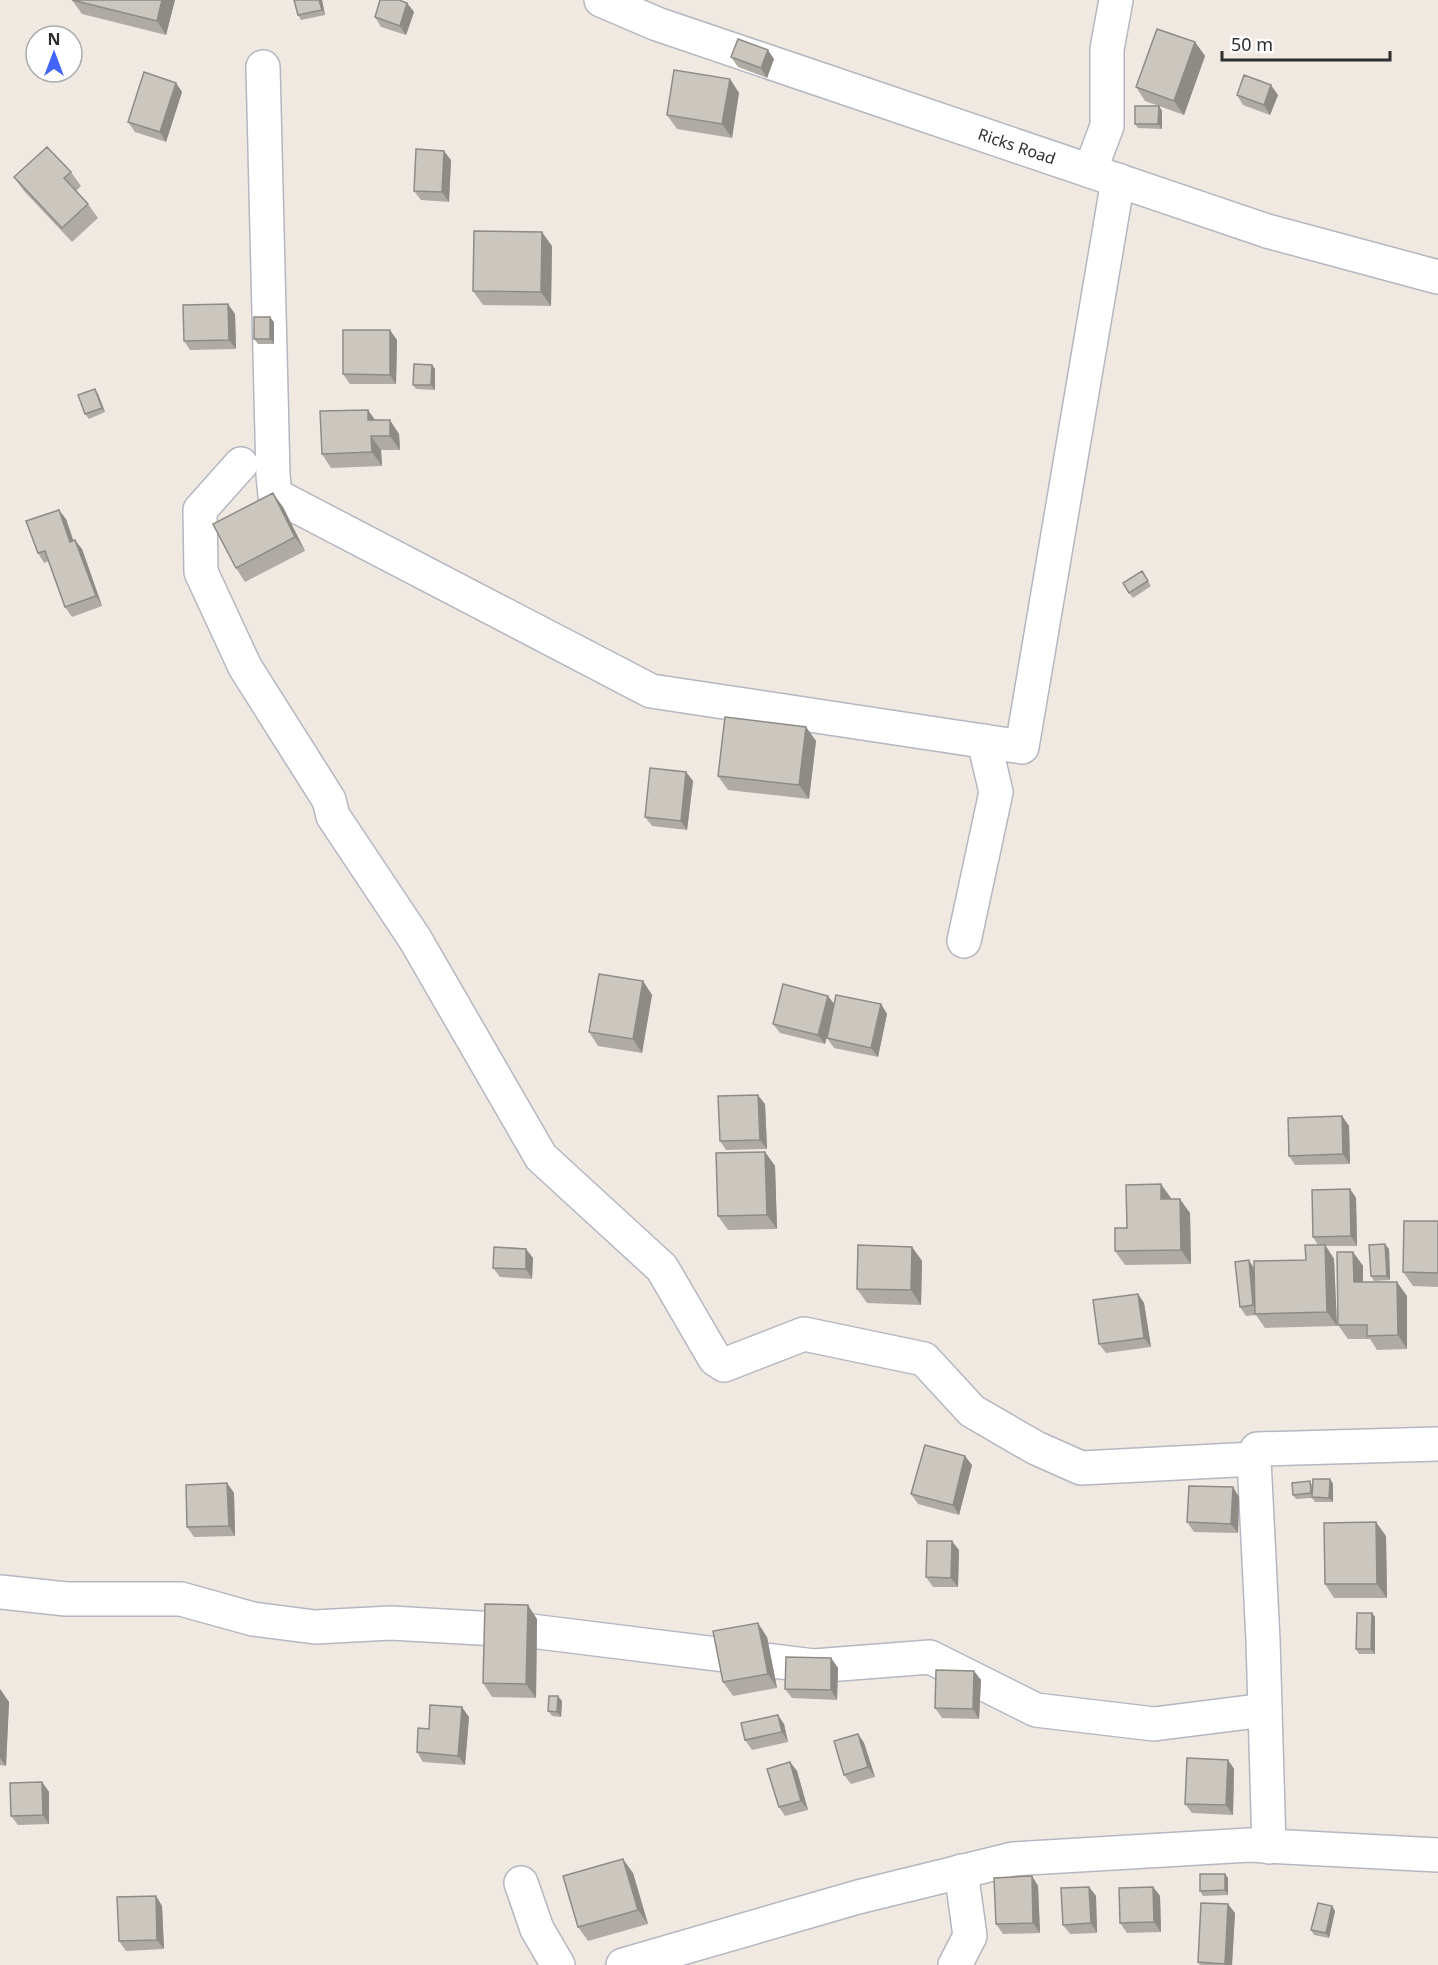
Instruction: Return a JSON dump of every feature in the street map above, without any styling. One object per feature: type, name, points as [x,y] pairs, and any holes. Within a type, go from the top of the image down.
[{"type":"street","name":"Ricks Road","points":[[601,0],[668,28],[1268,231],[1438,277]]},
{"type":"street","points":[[263,67],[273,475],[276,495],[651,692],[1022,747],[1104,176],[1107,126],[1107,49],[1116,0]]},
{"type":"street","points":[[240,464],[200,510],[201,572],[245,667],[329,800],[333,816],[415,939],[541,1157],[662,1268],[715,1359],[724,1365],[804,1334],[924,1359],[972,1411],[1036,1448],[1081,1468],[1254,1459]]},
{"type":"street","points":[[964,941],[996,792],[984,741]]},
{"type":"street","points":[[1269,1847],[1254,1459],[1257,1449],[1438,1444]]},
{"type":"street","points":[[0,1592],[66,1599],[181,1599],[253,1619],[315,1627],[391,1623],[531,1631],[814,1666],[930,1657],[1036,1710],[1154,1724],[1265,1710]]},
{"type":"street","points":[[623,1965],[858,1897],[1013,1859],[1230,1845],[1438,1855]]},
{"type":"street","points":[[955,1965],[970,1936],[961,1871]]},
{"type":"street","points":[[521,1882],[537,1929],[558,1965]]},
{"type":"building","points":[[72,0],[162,0],[157,21]]},
{"type":"building","points":[[294,0],[319,0],[322,10],[298,15]]},
{"type":"building","points":[[380,0],[399,0],[407,3],[400,26],[375,17]]},
{"type":"building","points":[[1157,29],[1195,42],[1174,101],[1136,87]]},
{"type":"building","points":[[738,39],[768,50],[761,68],[731,57]]},
{"type":"building","points":[[674,70],[730,79],[722,124],[667,115]]},
{"type":"building","points":[[144,72],[176,83],[160,132],[128,122]]},
{"type":"building","points":[[1244,75],[1271,85],[1264,105],[1237,95]]},
{"type":"building","points":[[1135,106],[1159,106],[1158,124],[1135,124]]},
{"type":"building","points":[[47,147],[71,172],[64,178],[88,204],[62,228],[14,177]]},
{"type":"building","points":[[416,149],[444,151],[442,192],[414,191]]},
{"type":"building","points":[[474,231],[542,232],[541,292],[473,291]]},
{"type":"building","points":[[228,304],[229,340],[184,341],[183,305]]},
{"type":"building","points":[[254,317],[270,317],[270,339],[254,339]]},
{"type":"building","points":[[343,330],[390,330],[390,375],[343,374]]},
{"type":"building","points":[[414,364],[432,365],[431,385],[413,385]]},
{"type":"building","points":[[95,389],[102,408],[85,414],[78,395]]},
{"type":"building","points":[[368,410],[368,420],[390,420],[390,436],[371,436],[372,452],[322,454],[320,411]]},
{"type":"building","points":[[273,493],[295,537],[236,568],[213,524]]},
{"type":"building","points":[[59,510],[70,542],[75,540],[96,596],[65,607],[45,551],[38,553],[26,521]]},
{"type":"building","points":[[1142,571],[1148,581],[1129,593],[1123,583]]},
{"type":"building","points":[[725,717],[806,727],[799,785],[718,776]]},
{"type":"building","points":[[650,768],[686,772],[681,821],[645,817]]},
{"type":"building","points":[[599,974],[643,981],[633,1039],[589,1032]]},
{"type":"building","points":[[783,984],[828,996],[818,1035],[773,1024]]},
{"type":"building","points":[[836,995],[881,1004],[871,1048],[827,1038]]},
{"type":"building","points":[[758,1095],[760,1140],[720,1141],[718,1096]]},
{"type":"building","points":[[1342,1116],[1343,1154],[1289,1156],[1288,1118]]},
{"type":"building","points":[[765,1152],[767,1215],[718,1216],[716,1153]]},
{"type":"building","points":[[1161,1184],[1161,1199],[1180,1199],[1181,1250],[1115,1251],[1115,1228],[1127,1228],[1126,1185]]},
{"type":"building","points":[[1350,1189],[1351,1236],[1313,1237],[1312,1190]]},
{"type":"building","points":[[1404,1221],[1438,1221],[1438,1273],[1403,1272]]},
{"type":"building","points":[[1385,1244],[1387,1276],[1371,1276],[1369,1245]]},
{"type":"building","points":[[858,1245],[912,1247],[911,1290],[857,1289]]},
{"type":"building","points":[[1305,1245],[1325,1245],[1327,1312],[1255,1314],[1254,1261],[1306,1260]]},
{"type":"building","points":[[494,1247],[526,1249],[526,1269],[493,1268]]},
{"type":"building","points":[[1337,1252],[1353,1252],[1354,1282],[1397,1282],[1398,1335],[1367,1336],[1367,1325],[1338,1325]]},
{"type":"building","points":[[1249,1260],[1253,1305],[1240,1307],[1235,1262]]},
{"type":"building","points":[[1138,1294],[1144,1338],[1099,1344],[1093,1300]]},
{"type":"building","points":[[925,1445],[965,1456],[953,1505],[911,1494]]},
{"type":"building","points":[[1313,1479],[1330,1479],[1329,1498],[1312,1497]]},
{"type":"building","points":[[1310,1481],[1311,1493],[1293,1495],[1292,1483]]},
{"type":"building","points":[[227,1483],[229,1526],[187,1527],[186,1485]]},
{"type":"building","points":[[1189,1486],[1233,1487],[1231,1524],[1187,1522]]},
{"type":"building","points":[[1376,1522],[1377,1584],[1325,1584],[1324,1523]]},
{"type":"building","points":[[927,1541],[952,1541],[951,1578],[926,1577]]},
{"type":"building","points":[[485,1604],[528,1605],[526,1684],[483,1683]]},
{"type":"building","points":[[1357,1613],[1372,1613],[1371,1649],[1356,1649]]},
{"type":"building","points":[[758,1623],[768,1674],[723,1682],[713,1631]]},
{"type":"building","points":[[786,1657],[831,1658],[831,1690],[785,1689]]},
{"type":"building","points":[[936,1670],[974,1671],[973,1709],[935,1708]]},
{"type":"building","points":[[549,1696],[558,1696],[557,1712],[548,1711]]},
{"type":"building","points":[[430,1705],[462,1707],[458,1756],[417,1752],[418,1728],[429,1729]]},
{"type":"building","points":[[778,1715],[782,1732],[745,1740],[741,1723]]},
{"type":"building","points":[[858,1734],[868,1767],[844,1775],[834,1741]]},
{"type":"building","points":[[1187,1758],[1228,1760],[1226,1805],[1185,1804]]},
{"type":"building","points":[[790,1762],[801,1801],[779,1807],[767,1769]]},
{"type":"building","points":[[42,1782],[43,1815],[11,1816],[10,1783]]},
{"type":"building","points":[[623,1859],[638,1910],[578,1927],[563,1876]]},
{"type":"building","points":[[1200,1874],[1225,1874],[1225,1890],[1200,1891]]},
{"type":"building","points":[[1032,1876],[1033,1923],[996,1924],[994,1878]]},
{"type":"building","points":[[1089,1887],[1091,1923],[1063,1925],[1061,1888]]},
{"type":"building","points":[[1153,1887],[1154,1922],[1120,1923],[1119,1888]]},
{"type":"building","points":[[156,1896],[157,1940],[119,1941],[117,1897]]},
{"type":"building","points":[[1201,1903],[1228,1904],[1225,1964],[1198,1962]]},
{"type":"building","points":[[1318,1903],[1332,1906],[1326,1933],[1311,1930]]}]
